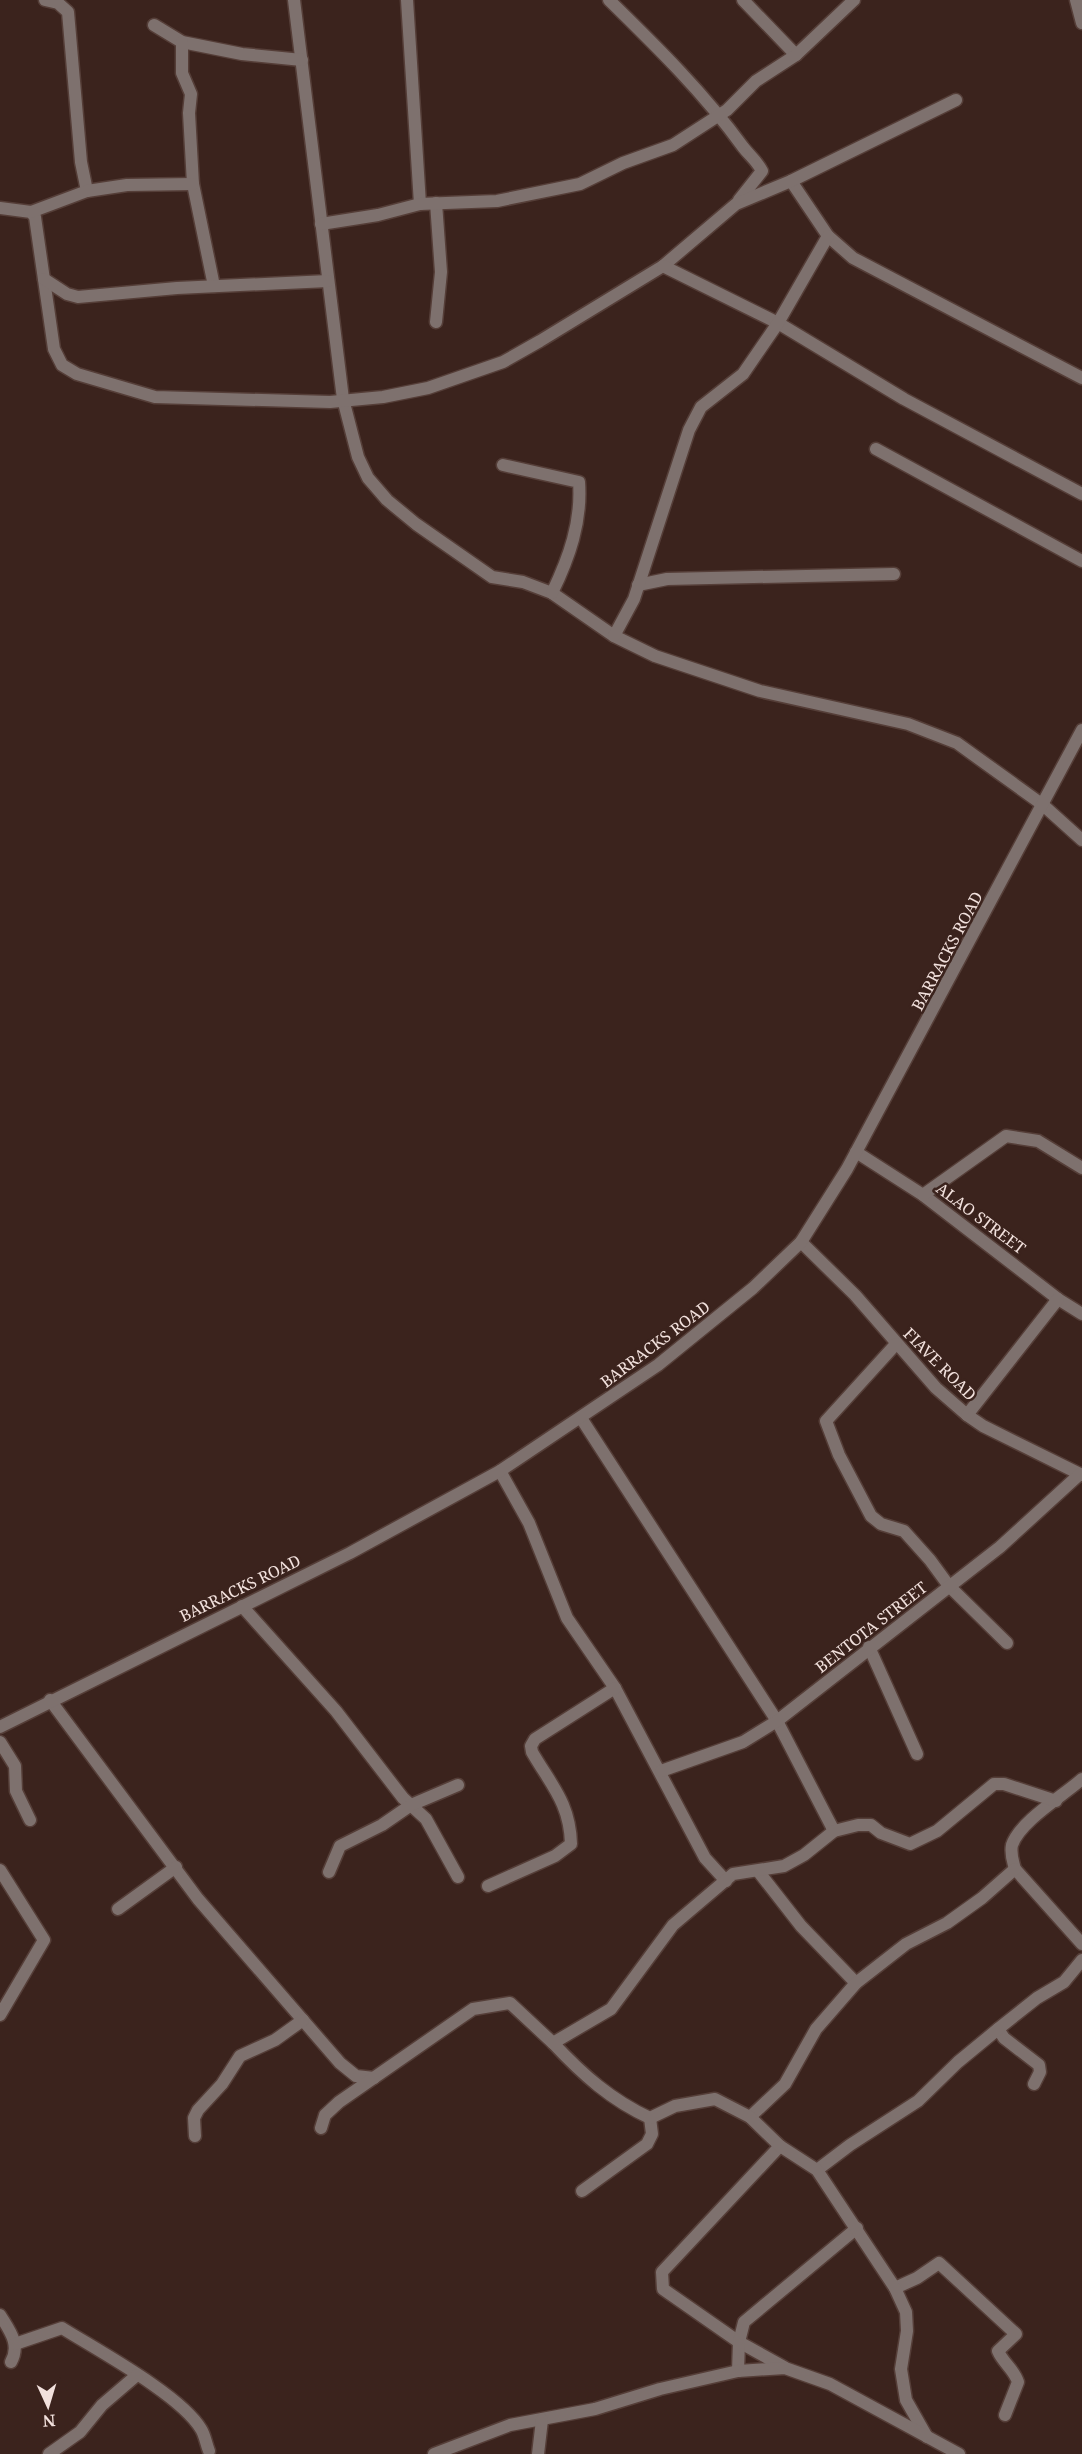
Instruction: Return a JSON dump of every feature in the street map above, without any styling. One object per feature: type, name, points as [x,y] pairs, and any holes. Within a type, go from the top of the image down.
[{"type":"street","points":[[45,0],[58,3],[69,12],[81,162],[87,191]]},
{"type":"street","points":[[294,0],[343,399],[358,457],[368,478],[387,500],[416,524],[492,577],[523,582],[552,593],[614,636],[655,656],[760,690],[908,724],[957,743],[1043,805],[1082,840]]},
{"type":"street","points":[[407,0],[420,204]]},
{"type":"street","points":[[32,212],[37,222],[54,349],[62,364],[77,374],[155,397],[330,402],[383,397],[428,388],[503,362],[663,266],[736,204],[762,171],[756,159],[748,154],[719,114],[609,0]]},
{"type":"street","points":[[743,0],[796,55]]},
{"type":"street","points":[[321,224],[378,215],[420,204],[497,201],[538,190],[580,184],[623,163],[673,145],[740,99],[756,81],[796,55],[854,0]]},
{"type":"street","points":[[1076,0],[1082,23]]},
{"type":"street","points":[[154,25],[182,42],[242,54],[302,60]]},
{"type":"street","points":[[182,42],[182,73],[191,94],[189,113],[192,184],[214,286]]},
{"type":"street","points":[[736,204],[791,181],[956,100]]},
{"type":"street","points":[[791,181],[828,236],[854,258],[1082,378]]},
{"type":"street","points":[[0,208],[32,212],[87,191],[127,185],[192,184]]},
{"type":"street","points":[[435,203],[441,272],[436,322]]},
{"type":"street","points":[[614,636],[638,585],[689,430],[701,407],[743,374],[778,323],[828,236]]},
{"type":"street","points":[[663,266],[778,323],[904,399],[1082,494]]},
{"type":"street","points":[[44,279],[67,294],[78,297],[214,286],[328,281]]},
{"type":"street","points":[[876,449],[1082,561]]},
{"type":"street","points":[[503,465],[579,482],[580,499],[575,537],[552,593]]},
{"type":"street","points":[[638,585],[667,579],[894,573]]},
{"type":"street","name":"BARRACKS ROAD","points":[[0,1727],[411,1521],[500,1471],[658,1365],[753,1288],[801,1242],[856,1152],[1082,730]]},
{"type":"street","points":[[923,1195],[1006,1136],[1038,1142],[1082,1168]]},
{"type":"street","name":"ALAO STREET","points":[[856,1152],[923,1195],[1058,1299],[1082,1314]]},
{"type":"street","name":"FIAVE ROAD","points":[[801,1242],[855,1296],[936,1388],[967,1415],[983,1426],[1081,1475]]},
{"type":"street","points":[[967,1415],[1058,1299]]},
{"type":"street","points":[[896,1344],[826,1421],[839,1455],[871,1516],[881,1524],[904,1531],[949,1586],[1007,1643]]},
{"type":"street","points":[[581,1418],[777,1721],[834,1831]]},
{"type":"street","points":[[500,1471],[529,1523],[567,1618],[615,1688],[661,1771],[705,1858],[726,1881]]},
{"type":"street","name":"BENTOTA STREET","points":[[661,1771],[743,1742],[777,1721],[1000,1546],[1081,1475]]},
{"type":"street","points":[[242,1606],[336,1711],[411,1805],[426,1820],[458,1877]]},
{"type":"street","points":[[869,1647],[917,1754]]},
{"type":"street","points":[[488,1886],[555,1857],[571,1844],[570,1826],[564,1802],[534,1757],[531,1746],[535,1739],[615,1688]]},
{"type":"street","points":[[50,1700],[198,1899],[349,2072],[356,2076],[374,2078]]},
{"type":"street","points":[[0,1742],[15,1766],[16,1791],[30,1820]]},
{"type":"street","points":[[1082,1779],[1030,1821],[1018,1834],[1011,1853],[1015,1869],[1082,1944]]},
{"type":"street","points":[[553,2043],[611,2009],[673,1925],[733,1874],[784,1866],[804,1855],[834,1831],[858,1825],[871,1825],[881,1833],[910,1844],[937,1831],[994,1784],[1004,1784],[1056,1801]]},
{"type":"street","points":[[329,1872],[340,1846],[382,1826],[411,1805],[458,1785]]},
{"type":"street","points":[[118,1910],[176,1867]]},
{"type":"street","points":[[750,2117],[785,2084],[816,2029],[855,1983],[906,1944],[956,1917],[1015,1869]]},
{"type":"street","points":[[0,1870],[44,1940],[0,2015]]},
{"type":"street","points":[[758,1871],[801,1926],[855,1983]]},
{"type":"street","points":[[817,2170],[850,2145],[889,2122],[918,2101],[958,2062],[998,2029],[1037,1998],[1064,1982],[1082,1960]]},
{"type":"street","points":[[321,2128],[325,2115],[331,2108],[473,2010],[510,2003],[583,2075],[621,2104],[650,2118]]},
{"type":"street","points":[[195,2136],[194,2118],[198,2110],[222,2084],[240,2056],[275,2040],[303,2020]]},
{"type":"street","points":[[998,2029],[1004,2038],[1039,2065],[1040,2072],[1034,2084]]},
{"type":"street","points":[[650,2118],[675,2106],[715,2099],[750,2117],[780,2146],[817,2170],[895,2288],[906,2312],[907,2331],[902,2369],[906,2400],[927,2437]]},
{"type":"street","points":[[582,2191],[647,2144],[652,2134],[650,2118]]},
{"type":"street","points":[[780,2146],[662,2272],[663,2289],[739,2342],[785,2368],[830,2384],[959,2454]]},
{"type":"street","points":[[738,2371],[739,2342],[744,2322],[856,2228]]},
{"type":"street","points":[[895,2288],[939,2263],[1016,2334],[998,2351],[1001,2358],[1014,2370],[1018,2382],[1005,2415]]},
{"type":"street","points":[[0,2315],[15,2344],[11,2362]]},
{"type":"street","points":[[15,2344],[62,2328],[137,2375],[181,2408],[201,2428],[208,2453]]},
{"type":"street","points":[[434,2454],[510,2425],[595,2409],[660,2389],[738,2371],[785,2368]]},
{"type":"street","points":[[49,2454],[80,2432],[102,2405],[137,2375]]},
{"type":"street","points":[[538,2454],[542,2420]]}]
